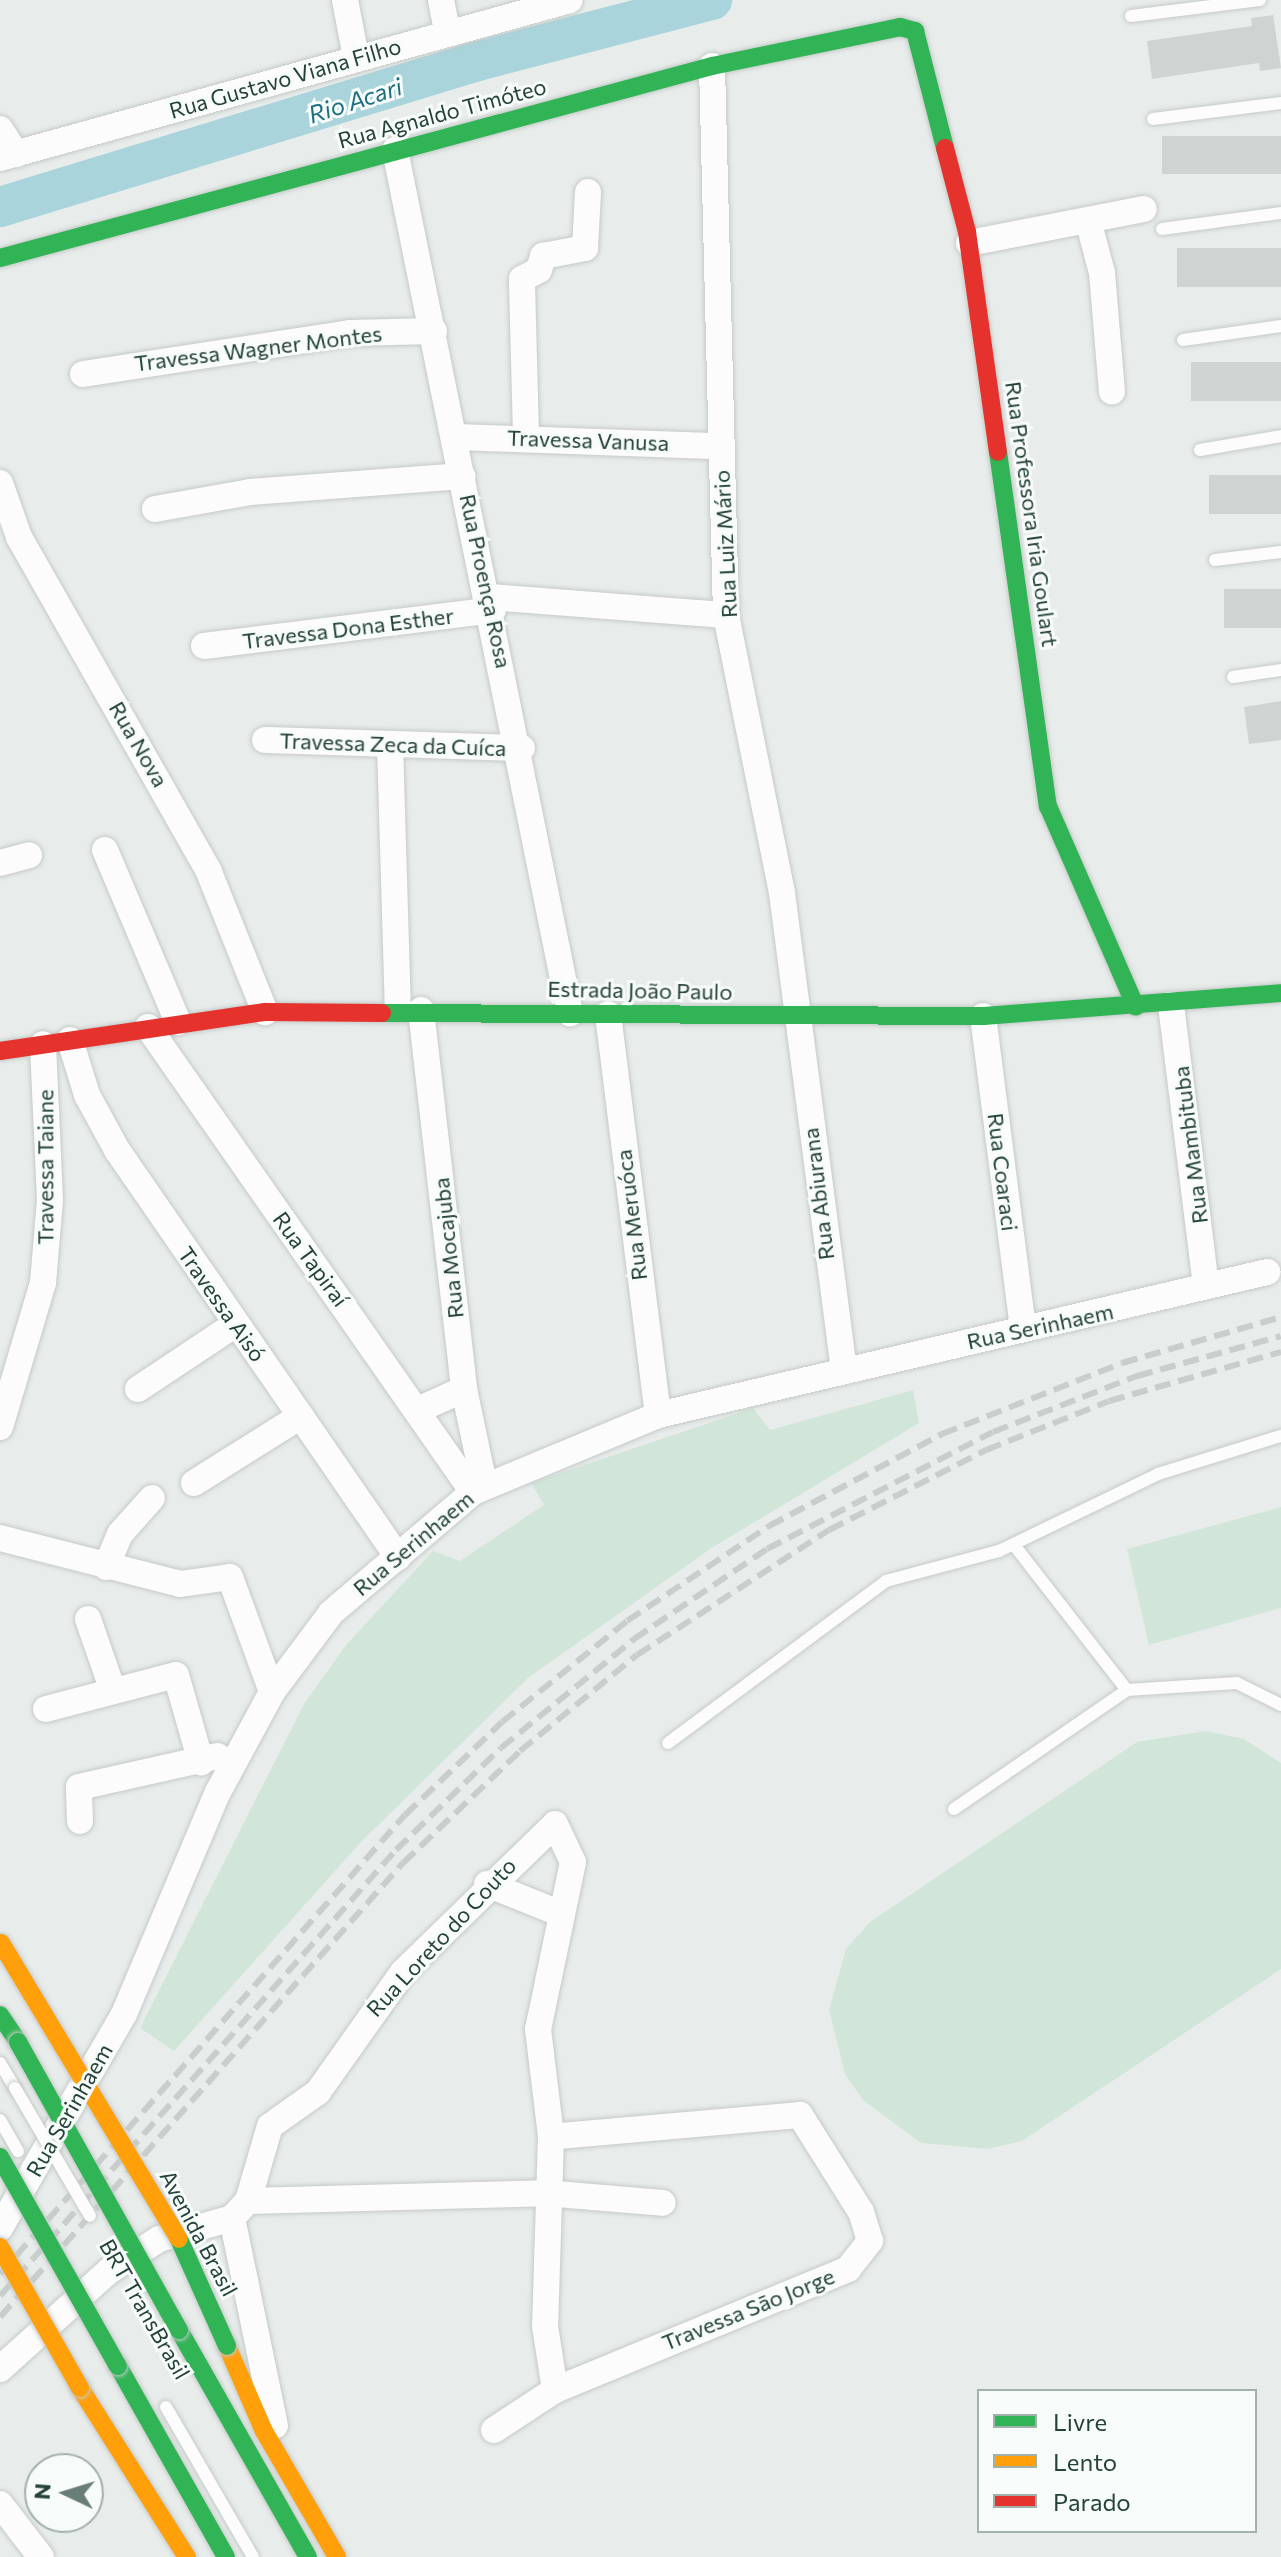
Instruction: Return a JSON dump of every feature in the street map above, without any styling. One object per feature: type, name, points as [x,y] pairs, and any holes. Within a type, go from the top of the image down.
[{"type":"main road","name":"Rua Agnaldo Timóteo","points":[[0,258],[712,66],[900,27]]},
{"type":"main road","name":"Rua Professora Iria Goulart","points":[[900,27],[919,38],[969,243],[1048,806],[1136,1007]]},
{"type":"main road","name":"Estrada João Paulo","points":[[0,1051],[178,1022],[265,1012],[410,1010],[983,1016],[1171,1005],[1281,993]]},
{"type":"main road","name":"Avenida Brasil","points":[[0,1942],[189,2256],[276,2452],[337,2557]]},
{"type":"main road","points":[[0,2015],[308,2557]]},
{"type":"main road","points":[[0,2157],[226,2557]]},
{"type":"main road","points":[[0,2247],[80,2388],[187,2557]]},
{"type":"street","points":[[345,0],[356,57]]},
{"type":"street","points":[[441,0],[447,31]]},
{"type":"street","name":"Rua Gustavo Viana Filho","points":[[8,156],[447,31],[570,0]]},
{"type":"street","name":"Rua Luiz Mário","points":[[712,66],[726,615],[769,814],[796,1016]]},
{"type":"street","points":[[0,129],[8,156]]},
{"type":"street","name":"Rua Proença Rosa","points":[[395,150],[522,748],[570,1013]]},
{"type":"street","points":[[526,436],[522,279],[539,270],[543,256],[585,248],[588,192]]},
{"type":"street","points":[[969,243],[1144,209]]},
{"type":"street","points":[[1088,220],[1107,310],[1112,392]]},
{"type":"street","name":"Travessa Wagner Montes","points":[[83,374],[323,337],[434,331]]},
{"type":"street","name":"Travessa Vanusa","points":[[456,437],[526,436],[720,446]]},
{"type":"street","points":[[155,509],[250,492],[462,476]]},
{"type":"street","name":"Rua Nova","points":[[0,483],[19,537],[209,872],[265,1012]]},
{"type":"street","name":"Travessa Dona Esther","points":[[204,646],[492,604],[726,615]]},
{"type":"street","name":"Travessa Zeca da Cuíca","points":[[265,740],[522,748]]},
{"type":"street","name":"Rua Mocajuba","points":[[390,744],[410,1010],[479,1488]]},
{"type":"street","points":[[105,850],[178,1022]]},
{"type":"street","points":[[0,863],[29,855]]},
{"type":"street","name":"Rua Mambituba","points":[[1171,1005],[1206,1285]]},
{"type":"street","name":"Rua Meruóca","points":[[608,1014],[658,1415]]},
{"type":"street","name":"Rua Abiurana","points":[[796,1016],[844,1371]]},
{"type":"street","name":"Rua Coaraci","points":[[983,1016],[1023,1328]]},
{"type":"street","name":"Rua Tapiraí","points":[[148,1027],[479,1488]]},
{"type":"street","name":"Travessa Aisó","points":[[70,1040],[102,1125],[398,1557]]},
{"type":"street","name":"Travessa Taiane","points":[[0,1427],[43,1283],[50,1200],[43,1044]]},
{"type":"street","name":"Rua Serinhaem","points":[[0,2228],[124,2014],[239,1750],[272,1692],[331,1613],[479,1488],[658,1415],[1267,1272]]},
{"type":"street","points":[[138,1389],[236,1324]]},
{"type":"street","points":[[420,1409],[464,1389]]},
{"type":"street","points":[[194,1483],[301,1416]]},
{"type":"street","points":[[106,1567],[120,1534],[152,1498]]},
{"type":"street","points":[[0,1538],[180,1584],[230,1577],[272,1692]]},
{"type":"street","points":[[88,1619],[113,1691]]},
{"type":"street","points":[[46,1709],[176,1675],[201,1762]]},
{"type":"street","points":[[80,1821],[79,1787],[201,1762],[239,1750]]},
{"type":"street","name":"Rua Loreto do Couto","points":[[276,2452],[240,2209],[270,2126],[318,2092],[356,2029],[487,1884],[547,1825],[558,1826],[573,1862],[559,1913]]},
{"type":"street","points":[[487,1884],[559,1913],[538,2029],[551,2137],[545,2193],[545,2326],[555,2390]]},
{"type":"street","name":"Travessa Sāo Jorge","points":[[494,2430],[555,2390],[860,2262],[868,2230],[807,2121],[778,2114],[551,2137]]},
{"type":"street","points":[[0,2369],[109,2271],[159,2239],[240,2209],[545,2193],[663,2203]]},
{"type":"street","points":[[0,2504],[41,2557]]},
{"type":"lane","points":[[1131,16],[1260,0]]},
{"type":"lane","points":[[1153,119],[1281,103]]},
{"type":"lane","points":[[1162,229],[1281,213]]},
{"type":"lane","points":[[1183,340],[1281,326]]},
{"type":"lane","points":[[1200,450],[1281,436]]},
{"type":"lane","points":[[1215,560],[1281,552]]},
{"type":"lane","points":[[1233,677],[1281,670]]},
{"type":"lane","points":[[668,1743],[886,1581],[1014,1545],[1158,1474],[1281,1436]]},
{"type":"lane","points":[[1014,1545],[1127,1690]]},
{"type":"lane","points":[[954,1809],[1127,1690],[1237,1683],[1281,1705]]},
{"type":"lane","name":"BRT TransBrasil","points":[[0,2063],[102,2236]]},
{"type":"lane","points":[[0,2120],[38,2185]]},
{"type":"lane","name":"BRT TransBrasil","points":[[110,2249],[126,2276]]},
{"type":"lane","name":"BRT TransBrasil","points":[[83,2264],[106,2303]]},
{"type":"lane","name":"BRT TransBrasil","points":[[160,2396],[253,2557]]},
{"type":"green space","points":[[913,1390],[919,1423],[710,1549],[528,1678],[361,1842],[174,2051],[140,2028],[304,1704],[346,1645],[433,1551],[460,1561],[544,1505],[531,1483],[753,1408],[770,1430]]},
{"type":"green space","points":[[1281,1507],[1281,1608],[1149,1645],[1127,1549]]},
{"type":"green space","points":[[1205,1731],[1244,1739],[1281,1763],[1281,1969],[1022,2141],[988,2149],[921,2143],[863,2100],[845,2074],[829,2010],[846,1949],[870,1922],[1137,1742]]},
{"type":"building","points":[[1273,15],[1281,68],[1260,71],[1259,63],[1152,79],[1147,41],[1252,26],[1251,18]]},
{"type":"building","points":[[1162,136],[1281,136],[1281,174],[1162,174]]},
{"type":"building","points":[[1177,248],[1281,248],[1281,287],[1177,287]]},
{"type":"building","points":[[1191,362],[1281,362],[1281,401],[1191,401]]},
{"type":"building","points":[[1209,475],[1281,475],[1281,514],[1209,514]]},
{"type":"building","points":[[1224,589],[1281,589],[1281,628],[1224,628]]},
{"type":"building","points":[[1281,701],[1281,740],[1249,744],[1244,707]]},
{"type":"waterway","name":"Rio Acari","points":[[0,207],[478,61],[712,0]]},
{"type":"railway","points":[[0,2274],[405,1815],[502,1722],[627,1621],[769,1526],[942,1434],[1122,1363],[1281,1317]]},
{"type":"railway","points":[[0,2296],[396,1850],[501,1748],[634,1639],[767,1549],[993,1432],[1137,1376],[1281,1336]]},
{"type":"railway","points":[[0,2317],[403,1863],[520,1751],[637,1655],[829,1530],[986,1450],[1109,1401],[1281,1352]]},
{"type":"traffic: fast","points":[[0,258],[712,66],[900,27],[915,31],[945,148]]},
{"type":"traffic: fast","points":[[998,452],[1048,806],[1136,1007]]},
{"type":"traffic: fast","points":[[382,1013],[983,1016],[1281,993]]},
{"type":"traffic: fast","points":[[0,2015],[18,2042]]},
{"type":"traffic: fast","points":[[18,2042],[179,2330]]},
{"type":"traffic: fast","points":[[0,2157],[118,2366]]},
{"type":"traffic: fast","points":[[179,2239],[227,2346]]},
{"type":"traffic: fast","points":[[179,2330],[308,2557]]},
{"type":"traffic: fast","points":[[118,2366],[226,2557]]},
{"type":"traffic: slow","points":[[1,1943],[179,2239]]},
{"type":"traffic: slow","points":[[0,2247],[80,2388]]},
{"type":"traffic: slow","points":[[227,2346],[264,2431],[337,2557]]},
{"type":"traffic: slow","points":[[80,2388],[187,2557]]},
{"type":"traffic: jam","points":[[945,148],[967,232],[998,452]]},
{"type":"traffic: jam","points":[[0,1051],[265,1012],[382,1013]]}]
